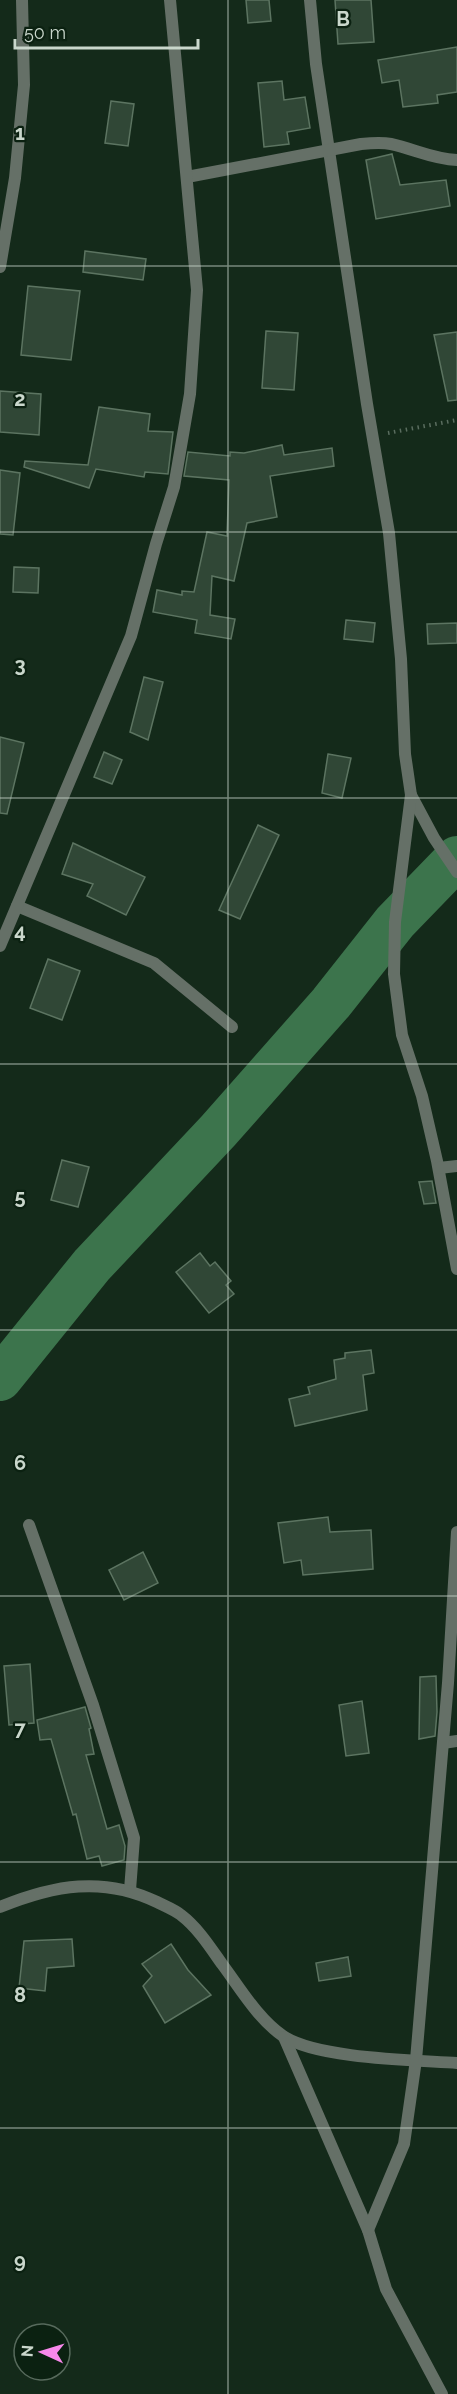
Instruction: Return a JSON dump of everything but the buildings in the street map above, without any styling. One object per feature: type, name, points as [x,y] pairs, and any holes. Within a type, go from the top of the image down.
[{"type":"street","points":[[0,267],[15,178],[24,84],[22,0]]},
{"type":"street","points":[[0,946],[131,636],[174,487],[190,394],[197,290],[170,0]]},
{"type":"street","points":[[310,0],[316,64],[389,533],[396,598],[405,754],[411,795],[395,922],[394,974],[402,1035],[422,1096],[439,1168],[457,1269]]},
{"type":"street","points":[[187,177],[361,144],[387,143],[405,147],[426,156],[457,160]]},
{"type":"street","points":[[411,795],[434,838],[457,873]]},
{"type":"street","points":[[17,906],[154,963],[232,1027]]},
{"type":"street","points":[[439,1168],[457,1166]]},
{"type":"street","points":[[29,1525],[93,1705],[134,1838],[130,1890]]},
{"type":"street","points":[[368,2230],[404,2144],[416,2060],[443,1743],[457,1532]]},
{"type":"street","points":[[443,1743],[457,1741]]},
{"type":"street","points":[[0,1907],[49,1890],[96,1885],[130,1890],[181,1914],[201,1935],[262,2017],[284,2037],[310,2048],[339,2053],[457,2063]]},
{"type":"street","points":[[284,2037],[368,2230],[386,2289],[442,2394]]},
{"type":"path","points":[[373,436],[457,420]]},
{"type":"waterway","points":[[0,1379],[92,1265],[218,1131],[331,1003],[395,922],[457,858]]}]
